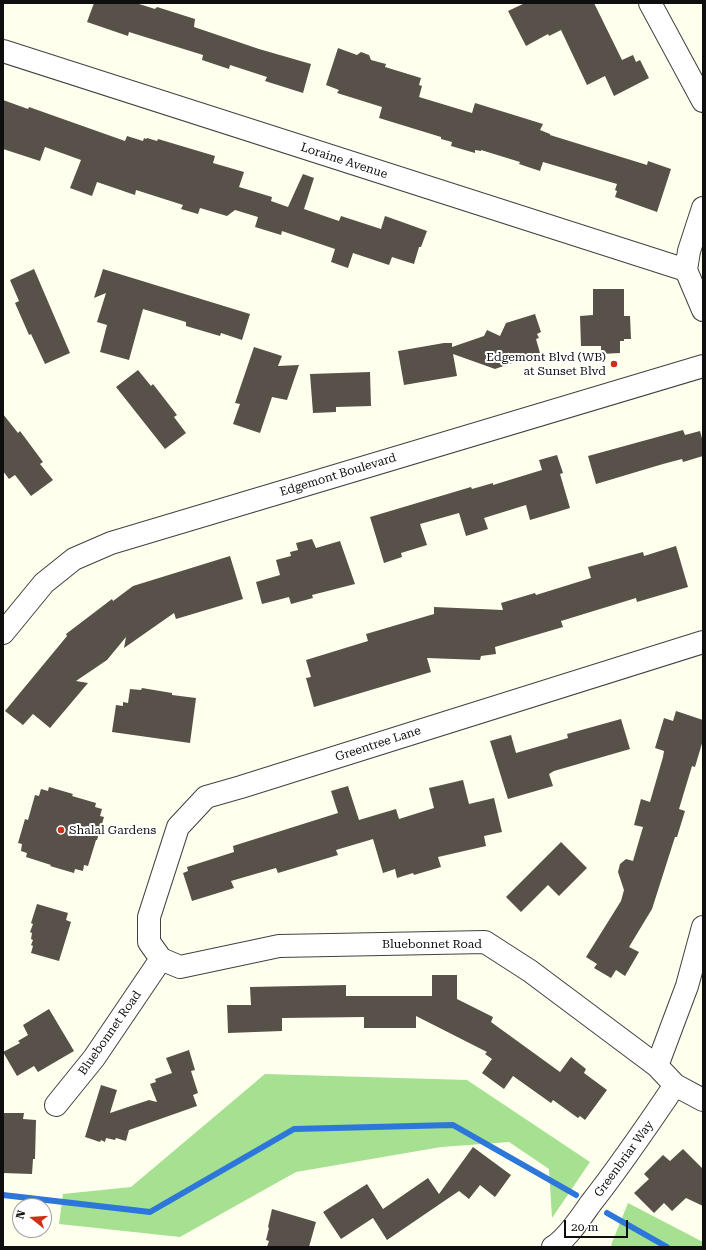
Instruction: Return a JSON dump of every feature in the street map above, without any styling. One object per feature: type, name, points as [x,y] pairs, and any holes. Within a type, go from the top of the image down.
[{"type":"street","points":[[650,3],[703,101]]},
{"type":"street","name":"Loraine Avenue","points":[[3,51],[686,270]]},
{"type":"street","points":[[703,208],[689,251],[686,270],[703,310]]},
{"type":"street","name":"Edgemont Boulevard","points":[[3,633],[44,583],[74,559],[111,543],[703,366]]},
{"type":"street","name":"Greentree Lane","points":[[155,951],[149,917],[178,827],[206,796],[241,788],[703,642]]},
{"type":"street","points":[[657,1066],[687,986],[703,927]]},
{"type":"street","name":"Bluebonnet Road","points":[[56,1105],[94,1058],[155,951],[180,967],[279,946],[486,942],[530,971],[657,1066],[675,1085],[703,1100]]},
{"type":"street","name":"Greenbriar Way","points":[[553,1247],[559,1244],[583,1215],[620,1166],[675,1085]]},
{"type":"green space","points":[[265,1074],[467,1080],[590,1162],[552,1218],[549,1169],[509,1142],[441,1147],[296,1172],[180,1237],[59,1224],[63,1194],[131,1187]]},
{"type":"green space","points":[[628,1203],[703,1242],[703,1247],[614,1247],[611,1245]]},
{"type":"building","points":[[94,3],[136,3],[155,9],[157,7],[195,19],[194,27],[259,49],[311,64],[303,93],[265,81],[267,77],[230,65],[229,69],[202,60],[203,55],[129,32],[128,36],[87,22]]},
{"type":"building","points":[[525,3],[594,3],[622,60],[633,55],[636,62],[640,60],[649,78],[614,96],[605,76],[587,85],[561,30],[549,36],[548,34],[526,46],[508,11]]},
{"type":"building","points":[[338,48],[357,55],[361,52],[369,55],[371,60],[386,64],[385,67],[421,78],[419,85],[422,86],[419,97],[472,113],[475,103],[543,124],[540,130],[550,135],[647,165],[648,161],[671,169],[657,212],[615,197],[617,184],[543,162],[540,171],[519,164],[520,162],[481,150],[475,150],[475,153],[451,146],[452,142],[441,139],[441,137],[379,118],[382,107],[337,93],[339,90],[326,85]]},
{"type":"building","points":[[3,100],[28,109],[29,107],[125,141],[127,136],[143,141],[144,138],[157,141],[158,139],[215,156],[213,163],[244,172],[239,187],[272,197],[271,201],[288,207],[303,174],[314,178],[304,209],[339,221],[341,216],[381,229],[385,216],[427,231],[421,247],[419,247],[414,264],[392,257],[389,265],[353,253],[348,268],[331,262],[335,249],[282,231],[281,235],[255,227],[258,217],[235,210],[227,216],[200,208],[198,214],[181,209],[183,205],[136,190],[135,195],[97,182],[92,196],[70,188],[81,160],[45,147],[40,161],[3,149]]},
{"type":"building","points":[[34,269],[70,353],[45,364],[31,334],[29,335],[15,303],[19,301],[10,280]]},
{"type":"building","points":[[103,269],[250,314],[242,340],[221,333],[220,336],[186,326],[186,322],[143,309],[129,360],[100,352],[107,325],[97,322],[106,293],[94,298]]},
{"type":"building","points":[[593,289],[624,289],[624,316],[630,316],[631,339],[624,339],[624,341],[620,341],[620,353],[601,354],[601,346],[581,346],[580,316],[593,315]]},
{"type":"building","points":[[535,314],[541,332],[537,334],[539,338],[536,339],[540,353],[495,369],[453,354],[457,376],[404,385],[398,351],[444,343],[452,343],[452,347],[484,336],[487,330],[500,336],[506,323]]},
{"type":"building","points":[[254,347],[282,356],[278,366],[299,365],[287,400],[272,397],[260,433],[233,424],[240,404],[235,403]]},
{"type":"building","points":[[138,370],[151,386],[153,384],[177,415],[174,417],[186,433],[165,449],[116,387]]},
{"type":"building","points":[[370,372],[371,406],[336,407],[336,412],[313,413],[310,374]]},
{"type":"building","points":[[3,414],[18,433],[20,431],[43,462],[40,464],[53,480],[31,496],[15,475],[9,479],[3,471]]},
{"type":"building","points":[[683,430],[685,435],[700,431],[703,442],[703,456],[683,462],[682,459],[596,484],[588,456]]},
{"type":"building","points":[[557,455],[563,473],[560,474],[570,508],[530,520],[526,505],[484,518],[488,529],[466,536],[459,513],[420,524],[427,545],[401,553],[402,557],[384,563],[370,517],[471,487],[472,489],[493,483],[493,485],[542,470],[539,460]]},
{"type":"building","points":[[312,539],[316,548],[340,541],[355,584],[312,595],[313,598],[291,604],[289,597],[262,604],[256,582],[280,575],[276,560],[291,556],[290,552],[298,550],[296,543]]},
{"type":"building","points":[[676,546],[688,587],[637,602],[636,598],[561,621],[563,627],[495,647],[496,654],[481,656],[480,660],[427,658],[431,672],[314,707],[306,678],[311,677],[306,660],[368,641],[366,634],[434,614],[434,607],[503,610],[501,603],[535,593],[536,595],[591,578],[588,567],[643,552],[644,556]]},
{"type":"building","points":[[230,556],[243,599],[176,619],[174,613],[124,648],[126,637],[107,660],[76,681],[88,683],[50,728],[33,714],[23,725],[5,711],[67,636],[66,634],[112,599],[113,601],[133,586]]},
{"type":"building","points":[[142,688],[172,693],[172,695],[196,698],[190,743],[112,732],[116,705],[123,706],[123,702],[128,703],[130,689],[141,690]]},
{"type":"building","points":[[676,711],[703,720],[703,740],[695,767],[692,766],[679,809],[685,811],[652,909],[629,947],[639,952],[625,976],[616,970],[611,978],[594,968],[597,964],[586,957],[621,901],[624,890],[618,872],[620,864],[626,859],[633,861],[643,827],[634,825],[641,799],[650,802],[663,757],[664,751],[655,748],[664,718],[673,721]]},
{"type":"building","points":[[621,719],[630,749],[554,771],[549,774],[553,786],[508,799],[490,741],[511,735],[516,753],[568,738],[567,734]]},
{"type":"building","points":[[463,780],[469,804],[494,798],[502,832],[484,836],[486,846],[438,857],[441,867],[414,875],[413,873],[397,878],[395,869],[383,873],[373,839],[336,850],[338,855],[278,873],[276,868],[231,881],[234,888],[192,901],[183,873],[188,871],[187,867],[234,852],[233,846],[338,813],[331,791],[348,786],[359,820],[396,809],[399,819],[434,808],[429,788]]},
{"type":"building","name":"Shalal Gardens","points":[[49,787],[96,803],[95,807],[102,809],[100,816],[104,817],[97,840],[88,866],[84,865],[83,871],[75,869],[74,873],[50,866],[51,865],[26,857],[27,853],[21,851],[22,844],[18,843],[25,819],[28,820],[35,795],[39,796],[41,789],[48,791]]},
{"type":"building","points":[[561,842],[587,868],[559,896],[548,885],[521,912],[506,897]]},
{"type":"building","points":[[37,904],[68,913],[66,920],[71,922],[59,961],[31,953],[33,946],[31,945],[33,940],[31,939],[32,933],[30,932],[33,924],[31,923]]},
{"type":"building","points":[[432,975],[457,975],[457,999],[493,1017],[491,1022],[560,1072],[571,1057],[586,1069],[584,1073],[607,1090],[585,1120],[580,1116],[578,1118],[553,1100],[551,1103],[513,1076],[504,1089],[482,1073],[492,1059],[485,1054],[487,1052],[416,1016],[416,1028],[364,1028],[364,1017],[282,1018],[282,1031],[228,1033],[227,1005],[251,1005],[250,987],[346,985],[346,996],[432,996]]},
{"type":"building","points":[[49,1009],[74,1051],[38,1072],[34,1066],[17,1076],[3,1052],[20,1043],[18,1041],[28,1035],[23,1025]]},
{"type":"building","points":[[189,1050],[195,1070],[191,1071],[198,1093],[193,1095],[197,1106],[129,1130],[126,1141],[116,1138],[115,1140],[106,1138],[105,1142],[101,1140],[100,1142],[85,1137],[101,1085],[117,1090],[110,1113],[149,1100],[157,1102],[150,1084],[156,1082],[155,1079],[172,1073],[166,1058]]},
{"type":"building","points":[[3,1113],[24,1113],[23,1119],[36,1120],[35,1159],[33,1159],[32,1174],[3,1173]]},
{"type":"building","points":[[473,1147],[511,1175],[495,1197],[480,1185],[469,1199],[459,1191],[387,1240],[373,1218],[341,1239],[323,1212],[367,1184],[383,1209],[428,1178],[439,1194]]},
{"type":"building","points":[[683,1149],[703,1169],[703,1206],[686,1198],[672,1211],[664,1203],[654,1213],[634,1193],[649,1179],[644,1174],[663,1155],[670,1161]]},
{"type":"building","points":[[272,1209],[316,1222],[309,1247],[267,1247],[269,1241],[266,1240]]},
{"type":"waterway","points":[[3,1195],[150,1212],[294,1129],[453,1125],[576,1195]]},
{"type":"waterway","points":[[607,1213],[667,1247]]},
{"type":"place","name":"Edgemont Blvd (WB) at Sunset Blvd","points":[[614,364]]},
{"type":"place","name":"Shalal Gardens","points":[[61,830]]}]
